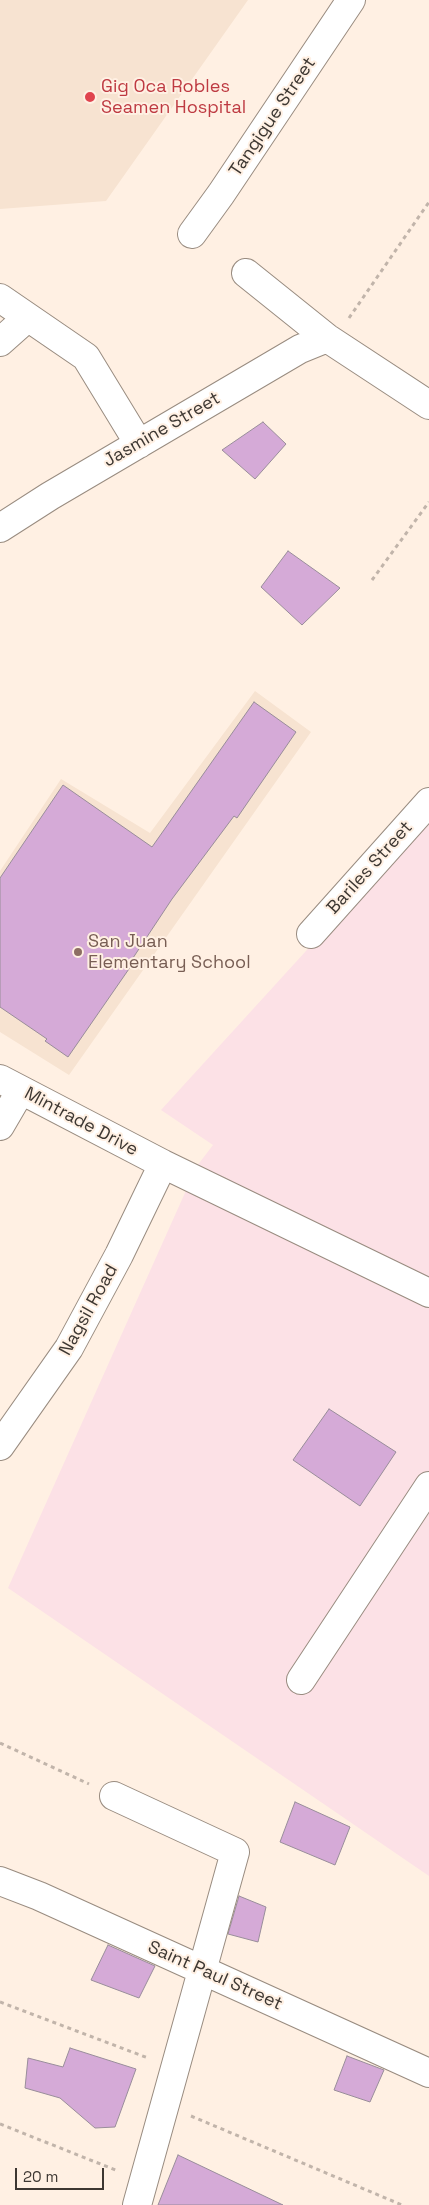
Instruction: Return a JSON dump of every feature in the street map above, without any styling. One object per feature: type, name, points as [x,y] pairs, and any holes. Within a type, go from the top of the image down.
[{"type":"street","name":"Tangigue Street","points":[[192,234],[221,194],[351,0]]},
{"type":"street","points":[[246,272],[327,338],[429,405]]},
{"type":"street","points":[[0,298],[86,356],[139,444]]},
{"type":"street","points":[[0,342],[27,318]]},
{"type":"street","name":"Jasmine Street","points":[[0,528],[300,349],[327,338]]},
{"type":"street","name":"Bariles Street","points":[[311,934],[429,802]]},
{"type":"street","points":[[0,1126],[10,1085]]},
{"type":"street","name":"Mintrade Drive","points":[[10,1085],[163,1164],[429,1293]]},
{"type":"street","name":"Nagsil Road","points":[[0,1446],[69,1348],[119,1255],[163,1164]]},
{"type":"street","points":[[300,1680],[429,1486]]},
{"type":"street","points":[[114,1796],[235,1852],[201,1969],[141,2193]]},
{"type":"street","name":"Saint Paul Street","points":[[0,1881],[39,1896],[429,2073]]},
{"type":"path","points":[[327,338],[346,323],[429,202]]},
{"type":"path","points":[[372,580],[429,502]]},
{"type":"path","points":[[0,1743],[114,1796]]},
{"type":"path","points":[[0,2002],[174,2068]]},
{"type":"path","points":[[165,2105],[402,2205]]},
{"type":"path","points":[[0,2124],[141,2193]]},
{"type":"shaded area","name":"Gig Oca Robles Seamen Hospital","points":[[0,0],[248,0],[106,201],[0,209]]},
{"type":"shaded area","name":"San Juan Elementary School","points":[[255,691],[311,732],[69,1075],[0,1032],[0,871],[61,779],[150,833]]},
{"type":"shaded area","points":[[429,816],[429,1876],[8,1588],[197,1166],[213,1145],[161,1110]]},
{"type":"building","points":[[263,422],[286,444],[255,479],[222,450]]},
{"type":"building","points":[[288,551],[340,588],[302,625],[261,587]]},
{"type":"building","name":"San Juan Elementary School","points":[[254,702],[296,732],[237,818],[234,816],[172,899],[129,964],[131,966],[68,1057],[45,1041],[47,1039],[0,1007],[0,878],[63,785],[152,847]]},
{"type":"building","points":[[329,1409],[396,1452],[360,1506],[293,1460]]},
{"type":"building","points":[[295,1802],[350,1827],[335,1865],[280,1842]]},
{"type":"building","points":[[239,1896],[266,1907],[258,1942],[228,1934]]},
{"type":"building","points":[[108,1945],[155,1966],[139,1998],[91,1980]]},
{"type":"building","points":[[70,2048],[136,2069],[115,2127],[95,2128],[60,2098],[25,2088],[28,2058],[63,2067]]},
{"type":"building","points":[[347,2056],[384,2070],[370,2102],[334,2090]]},
{"type":"building","points":[[178,2155],[283,2205],[158,2205]]},
{"type":"place","name":"Gig Oca Robles Seamen Hospital","points":[[90,97]]},
{"type":"place","name":"San Juan Elementary School","points":[[78,952]]}]
